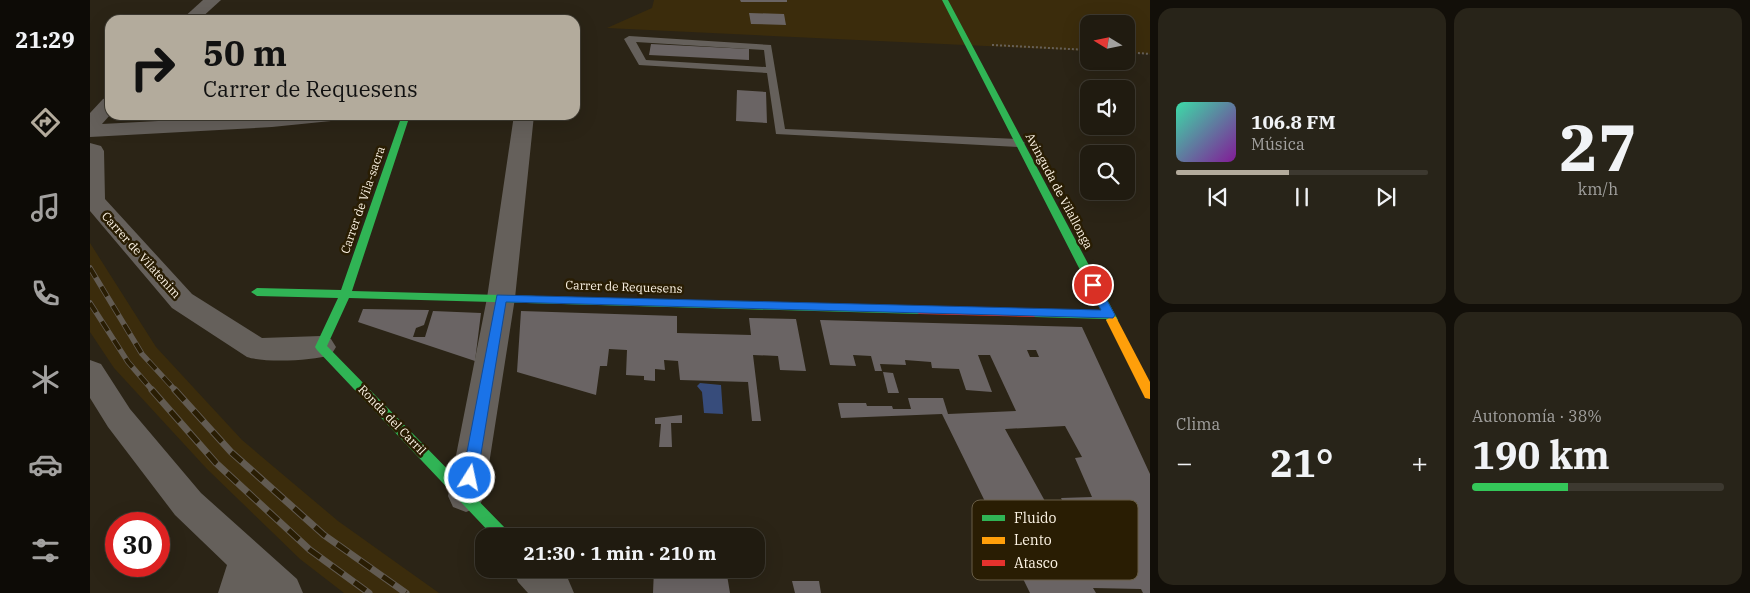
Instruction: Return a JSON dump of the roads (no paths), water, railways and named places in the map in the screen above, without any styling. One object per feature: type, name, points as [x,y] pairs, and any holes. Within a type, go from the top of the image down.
[{"type":"street","points":[[195,15],[213,0]]},
{"type":"street","name":"Avinguda de Vilallonga","points":[[945,0],[1150,394]]},
{"type":"street","points":[[90,125],[105,108]]},
{"type":"street","points":[[90,131],[282,120]]},
{"type":"street","name":"Carrer de Vila-sacra","points":[[346,293],[404,120]]},
{"type":"street","points":[[466,496],[501,298],[523,120]]},
{"type":"street","name":"Carrer de Vilatenim","points":[[90,150],[93,151],[93,200],[182,301],[257,349],[321,347]]},
{"type":"street","name":"Carrer de Requesens","points":[[258,292],[1109,315]]},
{"type":"street","points":[[321,347],[346,293]]},
{"type":"street","name":"Ronda del Carril","points":[[321,347],[496,528]]},
{"type":"street","points":[[92,386],[188,504],[243,577],[283,593]]},
{"type":"street","points":[[540,578],[554,593]]},
{"type":"lane","points":[[771,70],[642,63],[629,39],[768,47],[780,132],[1018,143]]},
{"type":"water","points":[[700,383],[721,385],[723,414],[704,413],[702,392],[697,386]]},
{"type":"railway","points":[[90,268],[142,354],[176,391]]},
{"type":"railway","points":[[90,303],[128,362],[153,391]]},
{"type":"railway","points":[[152,390],[216,463],[310,550],[369,593]]},
{"type":"railway","points":[[175,390],[231,452],[324,535],[406,593]]}]
